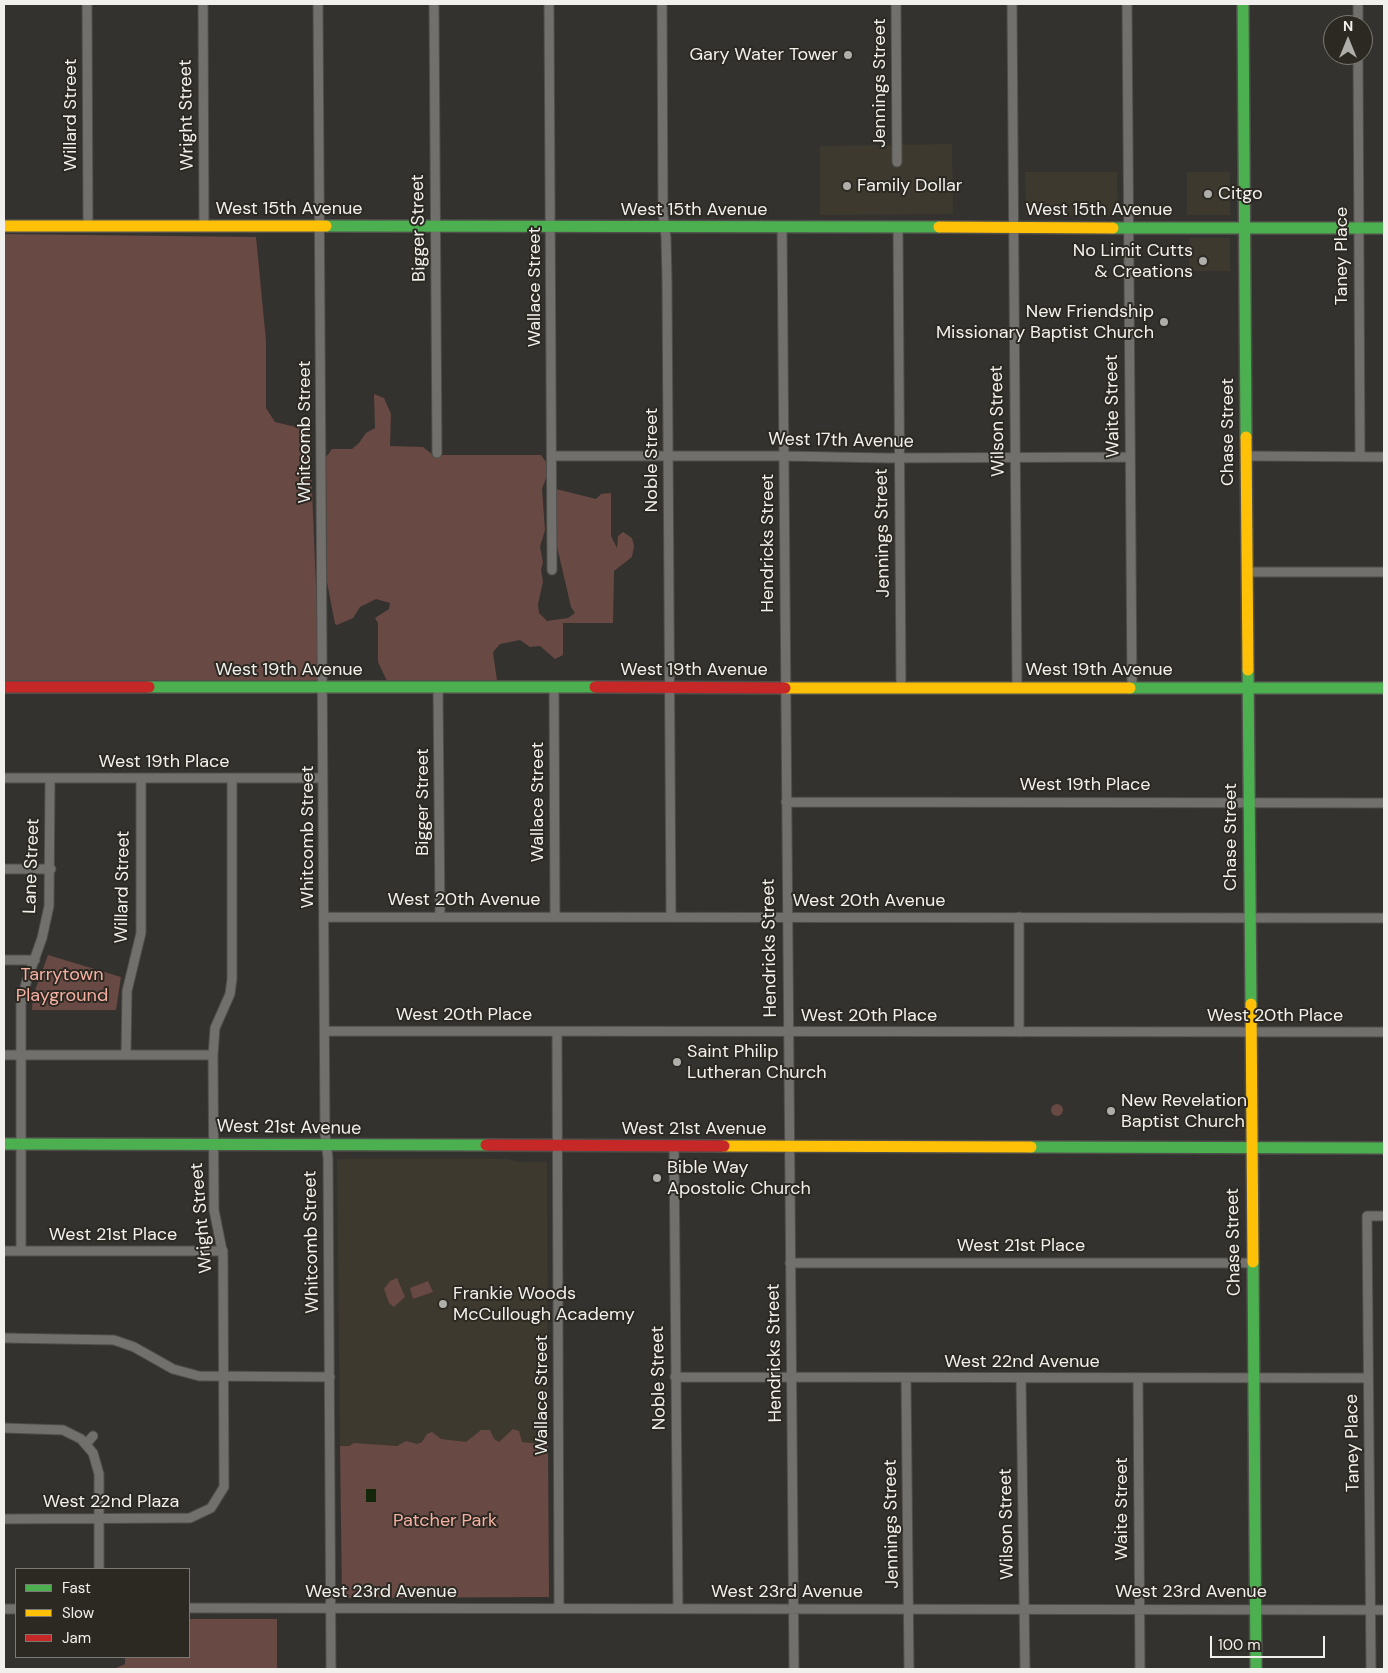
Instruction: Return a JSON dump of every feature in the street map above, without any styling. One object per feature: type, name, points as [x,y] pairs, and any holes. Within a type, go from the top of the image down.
[{"type":"street","name":"Willard Street","points":[[87,4],[88,226]]},
{"type":"street","name":"Wright Street","points":[[203,4],[204,226]]},
{"type":"street","name":"Whitcomb Street","points":[[318,4],[331,1669]]},
{"type":"street","name":"Bigger Street","points":[[434,4],[437,452]]},
{"type":"street","name":"Wallace Street","points":[[549,4],[552,570]]},
{"type":"street","name":"Noble Street","points":[[662,4],[668,456],[671,917]]},
{"type":"street","name":"Jennings Street","points":[[896,4],[897,162]]},
{"type":"street","name":"Wilson Street","points":[[1012,4],[1012,228],[1017,688]]},
{"type":"street","name":"Waite Street","points":[[1127,4],[1132,688]]},
{"type":"street","name":"Chase Street","points":[[1243,4],[1256,1669]]},
{"type":"street","name":"Taney Place","points":[[1358,65],[1360,457]]},
{"type":"street","name":"West 15th Avenue","points":[[4,226],[1384,228]]},
{"type":"street","name":"Hendricks Street","points":[[782,227],[786,917],[794,1669]]},
{"type":"street","name":"Jennings Street","points":[[898,227],[901,688]]},
{"type":"street","name":"West 17th Avenue","points":[[552,456],[1130,457]]},
{"type":"street","points":[[1246,456],[1384,457]]},
{"type":"street","points":[[1247,572],[1384,572]]},
{"type":"street","name":"West 19th Avenue","points":[[4,687],[1384,688]]},
{"type":"street","name":"Bigger Street","points":[[438,687],[440,917]]},
{"type":"street","name":"Wallace Street","points":[[554,687],[555,917]]},
{"type":"street","name":"West 19th Place","points":[[4,778],[324,778]]},
{"type":"street","name":"Willard Street","points":[[126,1055],[126,999],[141,933],[141,778]]},
{"type":"street","name":"Wright Street","points":[[215,1505],[223,1492],[226,1477],[223,1251],[214,1215],[213,1055],[216,1028],[228,999],[232,979],[232,778]]},
{"type":"street","name":"Lane Street","points":[[21,1251],[22,997],[48,915],[50,779]]},
{"type":"street","name":"West 19th Place","points":[[786,802],[1248,801],[1384,803]]},
{"type":"street","points":[[4,869],[50,869]]},
{"type":"street","name":"West 20th Avenue","points":[[324,917],[1384,918]]},
{"type":"street","points":[[1018,917],[1019,1032]]},
{"type":"street","points":[[4,960],[35,960]]},
{"type":"street","name":"West 20th Place","points":[[325,1031],[1384,1032]]},
{"type":"street","name":"Wallace Street","points":[[557,1032],[560,1608]]},
{"type":"street","points":[[4,1055],[213,1055]]},
{"type":"street","name":"West 21st Avenue","points":[[4,1144],[1384,1148]]},
{"type":"street","name":"Noble Street","points":[[674,1147],[678,1608]]},
{"type":"street","name":"Taney Place","points":[[1371,1669],[1367,1216],[1384,1216]]},
{"type":"street","name":"West 21st Place","points":[[4,1251],[223,1251]]},
{"type":"street","name":"West 21st Place","points":[[790,1263],[1252,1263]]},
{"type":"street","points":[[4,1338],[114,1340],[134,1347],[182,1372],[199,1376],[330,1377]]},
{"type":"street","name":"West 22nd Avenue","points":[[675,1377],[1368,1378]]},
{"type":"street","name":"Jennings Street","points":[[906,1378],[909,1669]]},
{"type":"street","name":"Wilson Street","points":[[1022,1378],[1024,1669]]},
{"type":"street","name":"Waite Street","points":[[1138,1378],[1140,1669]]},
{"type":"street","points":[[4,1428],[57,1429],[76,1436],[93,1453],[98,1469],[99,1568]]},
{"type":"street","points":[[86,1444],[93,1436]]},
{"type":"street","name":"West 22nd Plaza","points":[[4,1519],[190,1518],[207,1512],[215,1505]]},
{"type":"street","name":"West 23rd Avenue","points":[[190,1608],[1139,1608],[1384,1610]]},
{"type":"shaded area","points":[[952,144],[953,214],[820,215],[820,146]]},
{"type":"shaded area","points":[[1025,172],[1117,172],[1118,215],[1026,215]]},
{"type":"shaded area","name":"Citgo","points":[[1187,172],[1230,172],[1230,215],[1187,215]]},
{"type":"shaded area","points":[[1189,238],[1230,238],[1230,271],[1189,271]]},
{"type":"shaded area","name":"Frankie Woods McCullough Academy","points":[[337,1159],[507,1159],[518,1162],[547,1162],[548,1445],[340,1446]]},
{"type":"shaded area","points":[[366,1489],[376,1489],[376,1502],[366,1502]]},
{"type":"green space","points":[[4,234],[256,237],[266,341],[266,408],[275,422],[308,430],[310,442],[318,632],[318,681],[4,683]]},
{"type":"green space","points":[[374,394],[384,398],[391,414],[390,446],[423,447],[433,455],[541,455],[546,462],[546,478],[542,489],[545,530],[540,547],[543,562],[541,570],[543,582],[538,604],[539,613],[547,621],[568,618],[575,613],[571,607],[556,542],[556,489],[596,499],[601,494],[611,493],[611,536],[617,548],[618,536],[623,532],[632,538],[634,546],[632,557],[614,571],[613,623],[563,623],[563,655],[555,659],[540,646],[530,647],[520,640],[500,644],[493,652],[497,681],[387,681],[378,662],[378,623],[375,618],[389,609],[390,603],[376,599],[360,607],[353,618],[337,625],[335,624],[327,582],[326,457],[332,449],[352,449],[366,433],[375,428]]},
{"type":"green space","name":"Tarrytown Playground","points":[[48,955],[121,977],[116,1010],[32,1010],[33,996]]},
{"type":"green space","points":[[1055,1104],[1059,1104],[1063,1110],[1059,1116],[1055,1116],[1051,1112],[1051,1108]]},
{"type":"green space","points":[[397,1278],[405,1297],[394,1307],[389,1303],[384,1289],[390,1281]]},
{"type":"green space","points":[[428,1281],[433,1292],[413,1299],[410,1288]]},
{"type":"green space","name":"Patcher Park","points":[[513,1429],[519,1431],[522,1442],[548,1445],[549,1597],[342,1598],[340,1446],[349,1446],[354,1443],[397,1446],[406,1441],[417,1444],[422,1442],[427,1434],[432,1432],[441,1439],[466,1442],[481,1430],[490,1430],[494,1439],[499,1442]]},
{"type":"green space","points":[[190,1619],[277,1619],[277,1669],[114,1669],[125,1664],[125,1658],[190,1658]]},
{"type":"traffic: fast","points":[[1243,4],[1246,437]]},
{"type":"traffic: fast","points":[[326,226],[939,227]]},
{"type":"traffic: fast","points":[[1113,228],[1384,228]]},
{"type":"traffic: fast","points":[[1248,670],[1251,1004]]},
{"type":"traffic: fast","points":[[149,687],[595,687]]},
{"type":"traffic: fast","points":[[1130,688],[1384,688]]},
{"type":"traffic: fast","points":[[4,1144],[486,1145]]},
{"type":"traffic: fast","points":[[1031,1147],[1384,1148]]},
{"type":"traffic: fast","points":[[1253,1262],[1256,1669]]},
{"type":"traffic: slow","points":[[4,226],[326,226]]},
{"type":"traffic: slow","points":[[939,227],[1113,228]]},
{"type":"traffic: slow","points":[[1246,437],[1248,670]]},
{"type":"traffic: slow","points":[[785,688],[1130,688]]},
{"type":"traffic: slow","points":[[1251,1004],[1253,1262]]},
{"type":"traffic: slow","points":[[724,1146],[1031,1147]]},
{"type":"traffic: jam","points":[[4,687],[149,687]]},
{"type":"traffic: jam","points":[[595,687],[785,688]]},
{"type":"traffic: jam","points":[[486,1145],[724,1146]]},
{"type":"place","name":"Gary Water Tower","points":[[848,55]]},
{"type":"place","name":"Family Dollar","points":[[847,186]]},
{"type":"place","name":"Citgo","points":[[1208,194]]},
{"type":"place","name":"No Limit Cutts & Creations","points":[[1203,261]]},
{"type":"place","name":"New Friendship Missionary Baptist Church","points":[[1164,322]]},
{"type":"place","name":"Saint Philip Lutheran Church","points":[[677,1062]]},
{"type":"place","name":"New Revelation Baptist Church","points":[[1111,1111]]},
{"type":"place","name":"Bible Way Apostolic Church","points":[[657,1178]]},
{"type":"place","name":"Frankie Woods McCullough Academy","points":[[443,1304]]}]
